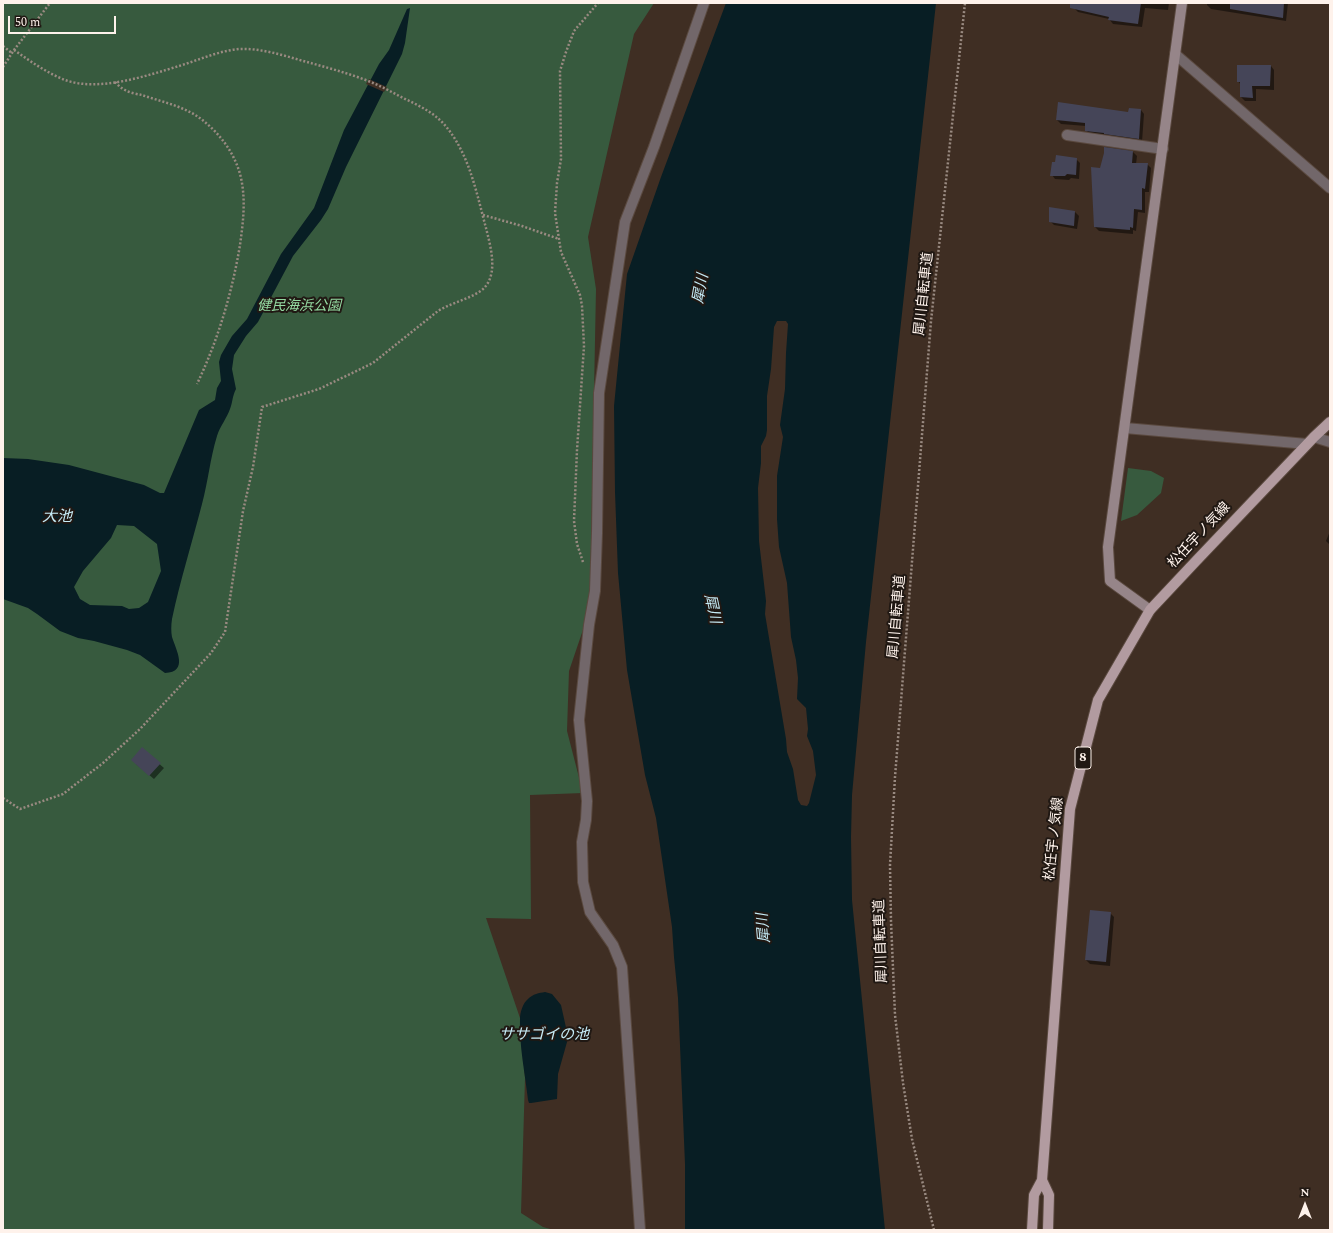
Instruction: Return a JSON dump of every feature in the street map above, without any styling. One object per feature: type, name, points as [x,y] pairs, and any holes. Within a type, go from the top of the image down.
[{"type":"main road","name":"松任宇ノ気線","points":[[1032,1230],[1034,1195],[1042,1180],[1070,809],[1098,700],[1150,610],[1310,441],[1330,422]]},
{"type":"main road","name":"松任宇ノ気線","points":[[1042,1180],[1049,1194],[1048,1230]]},
{"type":"street","points":[[640,1230],[622,967],[613,946],[590,912],[583,882],[582,842],[586,820],[587,801],[579,720],[589,625],[595,591],[599,393],[625,222],[654,148],[704,3]]},
{"type":"street","points":[[1150,610],[1110,581],[1108,547],[1182,3]]},
{"type":"street","points":[[1176,54],[1330,188]]},
{"type":"street","points":[[1068,135],[1163,149]]},
{"type":"street","points":[[1125,428],[1330,442]]},
{"type":"path","points":[[3,67],[50,3]]},
{"type":"path","points":[[583,567],[577,544],[574,521],[584,346],[582,306],[580,295],[561,252],[555,213],[557,183],[561,159],[560,71],[574,31],[598,3]]},
{"type":"path","name":"犀川自転車道","points":[[934,1230],[912,1139],[896,1030],[890,921],[890,865],[895,777],[931,321],[965,3]]},
{"type":"path","points":[[3,46],[65,80],[81,84],[115,82],[143,76],[239,49],[269,52],[364,79],[424,108],[448,128],[459,146],[469,169],[492,250],[491,276],[487,284],[480,292],[448,305],[438,311],[373,363],[319,389],[262,407],[253,467],[243,511],[225,632],[211,653],[140,729],[103,763],[63,794],[20,809],[3,798]]},
{"type":"path","points":[[115,82],[125,90],[178,106],[201,118],[220,136],[236,164],[241,178],[243,192],[243,222],[237,265],[222,322],[197,384]]},
{"type":"path","points":[[482,215],[522,226],[559,239]]},
{"type":"green space","name":"健民海浜公園","points":[[3,3],[654,3],[634,34],[588,237],[596,289],[590,598],[586,621],[569,671],[567,731],[583,793],[530,795],[531,919],[486,918],[520,1018],[525,1078],[521,1213],[543,1227],[554,1230],[3,1230]]},
{"type":"green space","points":[[1128,468],[1151,471],[1164,478],[1161,493],[1137,515],[1121,521]]},
{"type":"water","name":"犀川","points":[[726,3],[936,3],[866,642],[852,795],[852,900],[885,1230],[685,1230],[685,1164],[678,998],[672,927],[656,818],[645,775],[627,670],[618,573],[615,492],[614,406],[627,274],[661,177]],"holes":[[[777,321],[786,321],[788,324],[785,389],[780,425],[783,437],[777,476],[777,519],[779,547],[787,583],[791,637],[796,660],[798,678],[797,699],[806,708],[808,729],[807,736],[813,751],[816,775],[807,806],[801,805],[798,800],[793,769],[787,752],[765,614],[766,601],[759,541],[758,488],[761,463],[761,446],[767,430],[767,396],[771,369],[774,327]]]},
{"type":"water","name":"大池","points":[[410,8],[402,54],[346,167],[328,209],[293,256],[258,322],[246,336],[234,355],[232,369],[236,389],[230,409],[218,432],[204,496],[172,619],[172,637],[179,660],[177,669],[172,672],[165,673],[140,655],[127,650],[78,638],[60,631],[28,608],[3,599],[3,458],[28,459],[69,465],[144,485],[160,493],[164,493],[199,410],[215,400],[217,388],[221,381],[219,362],[221,355],[232,336],[247,319],[281,254],[314,208],[344,130],[379,64],[389,50],[407,9]],"holes":[[[117,525],[134,526],[157,544],[161,571],[148,602],[139,608],[129,609],[122,606],[90,605],[80,599],[74,587],[83,571],[111,538]]]},
{"type":"water","name":"ササゴイの池","points":[[545,992],[552,994],[561,1005],[567,1032],[567,1042],[558,1074],[557,1099],[529,1103],[521,1049],[520,1016],[522,1008],[530,997],[538,993]]},
{"type":"pier","points":[[369,79],[387,87],[384,92],[366,84]]},
{"type":"building","points":[[1070,3],[1141,3],[1138,24],[1108,20],[1109,17],[1070,8]]},
{"type":"building","points":[[1230,3],[1284,3],[1283,18],[1230,9]]},
{"type":"building","points":[[1237,65],[1271,65],[1270,86],[1252,86],[1253,98],[1240,97],[1240,82],[1237,82]]},
{"type":"building","points":[[1058,102],[1128,112],[1129,108],[1141,109],[1139,139],[1085,131],[1085,123],[1056,120]]},
{"type":"building","points":[[1104,147],[1133,151],[1132,163],[1148,163],[1145,189],[1142,188],[1142,210],[1134,209],[1133,228],[1130,227],[1130,230],[1094,227],[1091,167],[1100,168]]},
{"type":"building","points":[[1056,155],[1077,158],[1076,175],[1067,174],[1065,176],[1050,176],[1052,162],[1055,162]]},
{"type":"building","points":[[1049,207],[1075,211],[1074,226],[1049,222]]},
{"type":"building","points":[[142,747],[161,763],[149,776],[131,760]]},
{"type":"building","points":[[1090,910],[1111,912],[1106,962],[1085,960]]}]
